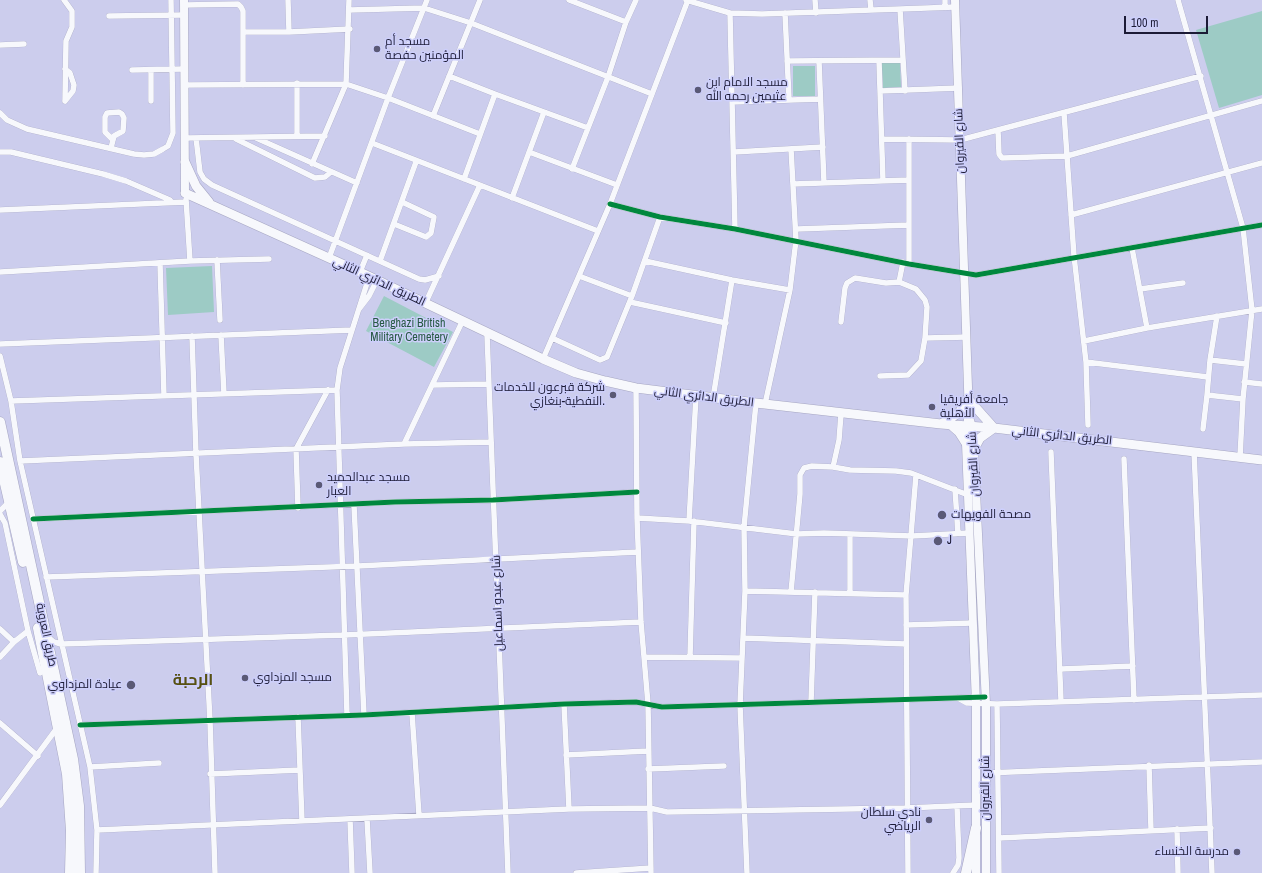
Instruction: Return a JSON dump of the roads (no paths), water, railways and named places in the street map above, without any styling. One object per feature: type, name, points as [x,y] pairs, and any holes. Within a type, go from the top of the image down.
[{"type":"highway","name":"طريق العروبة","points":[[1,422],[77,783],[81,831],[80,873]]},
{"type":"highway","name":"طريق العروبة","points":[[0,462],[67,774],[70,799],[70,873]]},
{"type":"highway","points":[[966,873],[976,828]]},
{"type":"highway","points":[[66,873],[70,862]]},
{"type":"main road","points":[[184,2],[186,197]]},
{"type":"main road","name":"شارع القيروان","points":[[955,4],[959,88],[969,426],[986,700],[986,873]]},
{"type":"main road","points":[[185,162],[196,186],[211,205]]},
{"type":"main road","name":"الطريق الدائري الثاني","points":[[186,197],[211,205],[360,272],[487,334],[543,359],[576,373],[636,388],[841,414],[994,428],[1262,460]]},
{"type":"main road","points":[[941,424],[959,413],[969,398],[994,428],[970,446]]},
{"type":"main road","points":[[951,425],[959,432],[970,446],[968,495],[976,700],[976,873]]},
{"type":"street","points":[[64,0],[72,11],[72,27],[66,38],[65,69],[65,101],[73,91],[74,85],[70,73],[65,69]]},
{"type":"street","points":[[0,113],[7,120],[27,130],[144,155],[154,154],[168,146],[174,133],[171,0]]},
{"type":"street","points":[[288,0],[289,32]]},
{"type":"street","points":[[312,164],[346,84],[350,29],[349,0]]},
{"type":"street","points":[[329,258],[388,98],[427,0]]},
{"type":"street","points":[[433,116],[480,0]]},
{"type":"street","points":[[569,0],[585,3],[626,22]]},
{"type":"street","points":[[572,169],[608,77],[626,22],[636,0]]},
{"type":"street","points":[[543,359],[610,204],[687,0],[730,13],[816,13],[871,9],[945,7],[955,4]]},
{"type":"street","points":[[815,0],[816,13]]},
{"type":"street","points":[[870,0],[871,9]]},
{"type":"street","points":[[945,0],[945,7]]},
{"type":"street","points":[[1178,0],[1229,172],[1243,228],[1252,310],[1244,382],[1240,457]]},
{"type":"street","points":[[184,2],[238,4],[241,7],[243,11],[243,85]]},
{"type":"street","points":[[349,10],[424,8],[471,23],[652,94]]},
{"type":"street","points":[[900,9],[905,91]]},
{"type":"street","points":[[730,13],[735,229]]},
{"type":"street","points":[[784,13],[789,100]]},
{"type":"street","points":[[109,16],[184,15]]},
{"type":"street","points":[[243,32],[289,32],[350,29]]},
{"type":"street","points":[[0,45],[24,44]]},
{"type":"street","points":[[819,60],[824,182]]},
{"type":"street","points":[[879,60],[883,180]]},
{"type":"street","points":[[787,61],[902,60]]},
{"type":"street","points":[[132,70],[184,69]]},
{"type":"street","points":[[151,70],[151,101]]},
{"type":"street","points":[[449,76],[588,128]]},
{"type":"street","points":[[882,139],[960,140],[1201,76]]},
{"type":"street","points":[[298,83],[298,135]]},
{"type":"street","points":[[184,85],[298,83],[346,84],[388,98],[480,134]]},
{"type":"street","points":[[880,91],[959,88]]},
{"type":"street","points":[[464,179],[495,94]]},
{"type":"street","points":[[733,102],[820,99]]},
{"type":"street","points":[[998,130],[999,154],[1002,158],[1067,156],[1262,101]]},
{"type":"street","points":[[111,148],[113,140],[114,136],[123,131],[124,118],[119,112],[107,113],[105,117],[104,132],[113,140]]},
{"type":"street","points":[[512,198],[544,112]]},
{"type":"street","points":[[1064,113],[1074,258],[1086,362],[1088,425]]},
{"type":"street","points":[[185,138],[255,138],[298,135],[325,136]]},
{"type":"street","points":[[196,138],[196,154],[200,172],[204,179],[212,185],[419,279],[425,280],[439,276]]},
{"type":"street","points":[[234,138],[315,178],[325,177],[331,172]]},
{"type":"street","points":[[255,138],[312,164],[357,182]]},
{"type":"street","points":[[900,282],[906,263],[909,225],[909,140]]},
{"type":"street","points":[[372,143],[416,162],[598,231]]},
{"type":"street","points":[[734,152],[822,147]]},
{"type":"street","points":[[747,873],[746,810],[740,704],[745,591],[744,527],[761,404],[790,290],[796,240],[791,149]]},
{"type":"street","points":[[0,152],[11,152],[103,174],[126,181],[172,201]]},
{"type":"street","points":[[529,152],[617,185]]},
{"type":"street","points":[[380,261],[416,162]]},
{"type":"street","points":[[1071,215],[1262,163]]},
{"type":"street","points":[[793,184],[909,180]]},
{"type":"street","points":[[425,304],[480,185]]},
{"type":"street","points":[[0,210],[172,201],[186,197],[190,261]]},
{"type":"street","points":[[394,224],[426,237],[431,233],[434,217],[402,202]]},
{"type":"street","points":[[610,204],[660,217],[796,240],[906,263],[976,275],[1262,225]]},
{"type":"street","points":[[552,338],[579,351],[603,360],[607,357],[631,299],[660,217]]},
{"type":"street","points":[[796,229],[909,225]]},
{"type":"street","points":[[1132,248],[1147,328]]},
{"type":"street","points":[[360,272],[367,255]]},
{"type":"street","points":[[218,260],[220,320]]},
{"type":"street","points":[[0,272],[190,261],[270,260]]},
{"type":"street","points":[[645,261],[732,280],[790,290]]},
{"type":"street","points":[[160,263],[164,396]]},
{"type":"street","points":[[579,276],[631,299],[726,323]]},
{"type":"street","points":[[841,322],[845,288],[850,280],[855,278],[886,283],[900,282],[916,289],[925,300],[927,307],[925,338],[920,361],[908,375],[880,376]]},
{"type":"street","points":[[347,715],[339,505],[337,390],[340,368],[352,330],[359,309],[373,279]]},
{"type":"street","points":[[359,309],[369,296],[373,279]]},
{"type":"street","points":[[713,398],[732,280]]},
{"type":"street","points":[[1140,289],[1183,283]]},
{"type":"street","points":[[1084,341],[1147,328],[1262,309]]},
{"type":"street","points":[[1203,429],[1210,360],[1217,316]]},
{"type":"street","points":[[404,444],[462,322]]},
{"type":"street","points":[[0,344],[352,330]]},
{"type":"street","name":"شارع عبدو اسماعيل","points":[[487,334],[490,442],[494,500],[508,873]]},
{"type":"street","points":[[221,335],[224,394]]},
{"type":"street","points":[[192,336],[196,454],[210,721],[210,774],[215,873]]},
{"type":"street","points":[[925,338],[967,337]]},
{"type":"street","points":[[0,356],[11,401],[20,461],[90,767],[97,830],[96,873]]},
{"type":"street","points":[[1210,360],[1246,364]]},
{"type":"street","points":[[1086,362],[1208,377]]},
{"type":"street","points":[[1244,382],[1262,384]]},
{"type":"street","points":[[433,385],[488,384]]},
{"type":"street","points":[[576,873],[651,871],[648,704],[641,622],[638,552],[636,388]]},
{"type":"street","points":[[298,508],[296,449],[328,390]]},
{"type":"street","points":[[11,401],[337,390]]},
{"type":"street","points":[[1207,395],[1243,399]]},
{"type":"street","points":[[690,657],[696,396]]},
{"type":"street","points":[[833,467],[839,440],[841,414]]},
{"type":"street","points":[[20,461],[404,444],[490,442]]},
{"type":"street","points":[[1194,451],[1212,873]]},
{"type":"street","points":[[1051,452],[1061,669],[1061,701]]},
{"type":"street","points":[[1124,459],[1134,700]]},
{"type":"street","points":[[791,592],[797,534],[800,475],[804,468],[812,466],[833,467],[850,470],[896,471],[916,475],[968,495]]},
{"type":"street","points":[[908,873],[906,808],[906,595],[916,475]]},
{"type":"street","points":[[955,489],[958,534]]},
{"type":"street","points":[[33,519],[199,513],[406,502],[494,500],[637,492]]},
{"type":"street","points":[[9,502],[0,513],[5,523],[28,631],[40,672]]},
{"type":"street","points":[[354,505],[364,715]]},
{"type":"street","points":[[637,518],[692,521],[797,534],[912,536],[970,533]]},
{"type":"street","points":[[850,534],[850,593]]},
{"type":"street","points":[[46,577],[358,566],[638,552]]},
{"type":"street","points":[[745,591],[906,595]]},
{"type":"street","points":[[811,702],[815,592]]},
{"type":"street","points":[[46,635],[54,642],[61,644],[361,635],[641,622]]},
{"type":"street","points":[[906,625],[973,623]]},
{"type":"street","points":[[0,629],[14,642]]},
{"type":"street","points":[[0,657],[14,642],[28,631]]},
{"type":"street","points":[[743,638],[906,644]]},
{"type":"street","points":[[644,657],[742,658]]},
{"type":"street","points":[[1061,669],[1133,666]]},
{"type":"street","points":[[80,725],[364,715],[564,704],[636,702],[658,707],[958,698],[986,700],[997,704],[1262,695]]},
{"type":"street","points":[[564,704],[569,809]]},
{"type":"street","points":[[997,704],[999,873]]},
{"type":"street","points":[[412,713],[419,815]]},
{"type":"street","points":[[298,717],[302,821]]},
{"type":"street","points":[[0,723],[38,756]]},
{"type":"street","points":[[0,805],[38,756],[58,727]]},
{"type":"street","points":[[566,755],[648,752]]},
{"type":"street","points":[[986,773],[1149,765],[1262,762]]},
{"type":"street","points":[[90,767],[159,763]]},
{"type":"street","points":[[1149,765],[1151,830]]},
{"type":"street","points":[[648,769],[724,766]]},
{"type":"street","points":[[210,774],[300,770]]},
{"type":"street","points":[[97,830],[569,809],[650,808],[667,812],[906,808],[976,805]]},
{"type":"street","points":[[953,873],[958,865],[959,858],[957,806]]},
{"type":"street","points":[[350,819],[352,873]]},
{"type":"street","points":[[368,819],[370,873]]},
{"type":"street","points":[[999,838],[1211,828]]},
{"type":"street","points":[[1177,829],[1178,873]]},
{"type":"place","name":"مسجد أم المؤمنين حفصة","points":[[377,49]]},
{"type":"place","name":"مسجد الامام ابن عثيمين رحمه الله","points":[[698,90]]},
{"type":"place","name":"شركة قبرعون للخدمات النفطية-بنغازي.","points":[[613,395]]},
{"type":"place","name":"جامعة أفريقيا الأهلية","points":[[932,407]]},
{"type":"place","name":"مسجد عبدالحميد العبار","points":[[319,485]]},
{"type":"place","name":"مصحة الفويهات","points":[[942,515]]},
{"type":"place","name":"J","points":[[938,541]]},
{"type":"place","name":"مسجد المزداوي","points":[[245,678]]},
{"type":"place","name":"عيادة المزداوي","points":[[131,685]]},
{"type":"place","name":"نادي سلطان الرياضي","points":[[929,820]]},
{"type":"place","name":"مدرسة الخنساء","points":[[1237,852]]},
{"type":"district","name":"الرحبة","points":[[193,681]]},
{"type":"park label","name":"Benghazi British Military Cemetery","points":[[409,331]]}]
